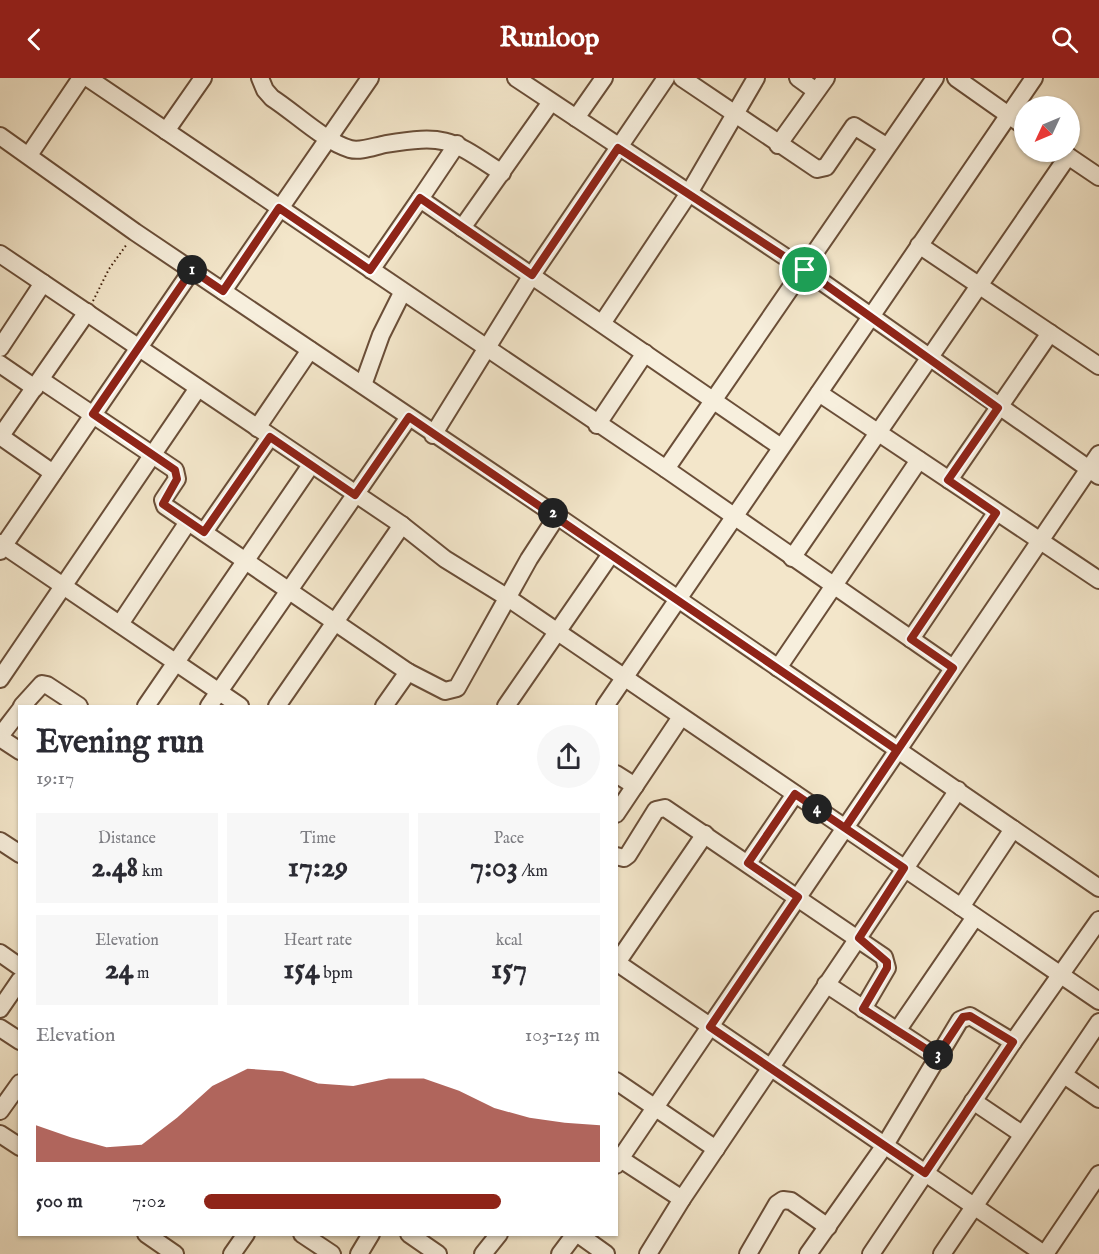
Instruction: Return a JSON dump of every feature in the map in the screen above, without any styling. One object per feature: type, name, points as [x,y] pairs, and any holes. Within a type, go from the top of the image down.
[{"type":"street","points":[[29,155],[81,78]]},
{"type":"street","points":[[88,78],[402,293],[666,469],[733,518],[953,668]]},
{"type":"street","points":[[166,131],[203,78]]},
{"type":"street","points":[[261,78],[265,90],[272,98],[329,138],[350,149],[364,149],[419,138],[443,139],[457,144],[502,173]]},
{"type":"street","points":[[223,291],[370,78]]},
{"type":"street","points":[[516,78],[618,148],[805,270],[998,408],[1094,473]]},
{"type":"street","points":[[576,118],[604,78]]},
{"type":"street","points":[[433,435],[532,275],[666,78]]},
{"type":"street","points":[[682,78],[778,145],[822,170],[854,126],[886,146]]},
{"type":"street","points":[[603,322],[689,193],[736,116],[756,78]]},
{"type":"street","points":[[778,145],[821,85],[798,78]]},
{"type":"street","points":[[666,469],[712,399],[805,270],[886,146],[935,78]]},
{"type":"street","points":[[956,78],[1014,118]]},
{"type":"street","points":[[606,705],[1034,78]]},
{"type":"street","points":[[462,228],[551,102]]},
{"type":"street","points":[[0,135],[135,232],[363,384],[433,435],[557,516],[1099,888]]},
{"type":"street","points":[[370,270],[457,144]]},
{"type":"street","points":[[792,558],[1060,162]]},
{"type":"street","points":[[1077,162],[1099,177]]},
{"type":"street","points":[[420,198],[782,447]]},
{"type":"street","points":[[919,245],[1050,333],[1096,359]]},
{"type":"street","points":[[0,254],[402,525],[445,560],[508,598],[556,633],[1099,1001]]},
{"type":"street","points":[[192,270],[1,546],[238,705]]},
{"type":"street","points":[[0,348],[43,284]]},
{"type":"street","points":[[363,384],[381,335],[402,293]]},
{"type":"street","points":[[53,473],[0,436],[87,312]]},
{"type":"street","points":[[948,480],[1050,333]]},
{"type":"street","points":[[204,532],[264,433],[310,350]]},
{"type":"street","points":[[597,424],[645,353]]},
{"type":"street","points":[[0,364],[93,414],[177,474],[163,504],[408,672],[445,691],[457,688],[529,559],[557,516]]},
{"type":"street","points":[[0,679],[198,388]]},
{"type":"street","points":[[819,393],[1099,580]]},
{"type":"street","points":[[210,705],[409,417]]},
{"type":"street","points":[[681,1199],[618,1160],[1039,542],[1094,473],[1099,454]]},
{"type":"street","points":[[778,668],[920,460]]},
{"type":"street","points":[[147,705],[311,465]]},
{"type":"street","points":[[911,639],[996,513]]},
{"type":"street","points":[[120,624],[188,522]]},
{"type":"street","points":[[279,705],[402,525]]},
{"type":"street","points":[[507,705],[611,554]]},
{"type":"street","points":[[385,705],[408,672]]},
{"type":"street","points":[[23,705],[42,684],[77,705]]},
{"type":"street","points":[[18,713],[0,737],[18,750]]},
{"type":"street","points":[[618,811],[681,717]]},
{"type":"street","points":[[618,775],[635,786]]},
{"type":"street","points":[[648,1254],[681,1199],[958,790]]},
{"type":"street","points":[[748,863],[795,794]]},
{"type":"street","points":[[618,856],[624,858],[628,855],[660,807],[705,834],[859,938],[887,962],[887,968],[863,1009]]},
{"type":"street","points":[[961,907],[1013,829]]},
{"type":"street","points":[[618,962],[705,834]]},
{"type":"street","points":[[0,841],[18,853]]},
{"type":"street","points":[[897,1031],[975,917]]},
{"type":"street","points":[[877,1252],[925,1173],[973,1101],[1099,920]]},
{"type":"street","points":[[0,953],[18,966]]},
{"type":"street","points":[[618,964],[1045,1254],[1099,1174]]},
{"type":"street","points":[[0,1009],[18,983]]},
{"type":"street","points":[[826,984],[937,1056]]},
{"type":"street","points":[[808,1254],[885,1145],[937,1056],[963,1017],[970,1016],[1013,1042]]},
{"type":"street","points":[[942,1254],[1099,1022]]},
{"type":"street","points":[[0,1028],[18,1040]]},
{"type":"street","points":[[1064,1075],[1099,1099]]},
{"type":"street","points":[[618,1082],[716,1149]]},
{"type":"street","points":[[0,1111],[18,1086]]},
{"type":"street","points":[[973,1101],[1022,1134]]},
{"type":"street","points":[[0,1134],[18,1146]]},
{"type":"street","points":[[748,1254],[777,1204],[783,1200],[791,1201],[828,1227]]},
{"type":"street","points":[[149,1236],[175,1254]]},
{"type":"street","points":[[232,1254],[245,1236]]},
{"type":"street","points":[[306,1236],[324,1247]]},
{"type":"street","points":[[358,1254],[370,1236]]},
{"type":"street","points":[[411,1236],[428,1252]]},
{"type":"street","points":[[483,1254],[497,1236]]},
{"type":"street","points":[[560,1254],[575,1236]]},
{"type":"street","points":[[580,1236],[606,1254]]},
{"type":"path","points":[[87,312],[109,269],[135,232]]},
{"type":"route","points":[[805,270],[618,148],[532,275],[420,198],[370,270],[279,208],[223,291],[192,270],[93,414],[175,470],[177,479],[163,504],[204,532],[270,437],[355,495],[409,417],[897,750],[845,828],[904,868],[859,938],[884,957],[887,962],[887,968],[863,1009],[937,1056],[963,1017],[970,1016],[1013,1042],[925,1173],[710,1027],[798,897],[748,863],[795,794],[845,828],[953,668],[911,639],[996,513],[948,480],[998,408],[805,270]]}]
